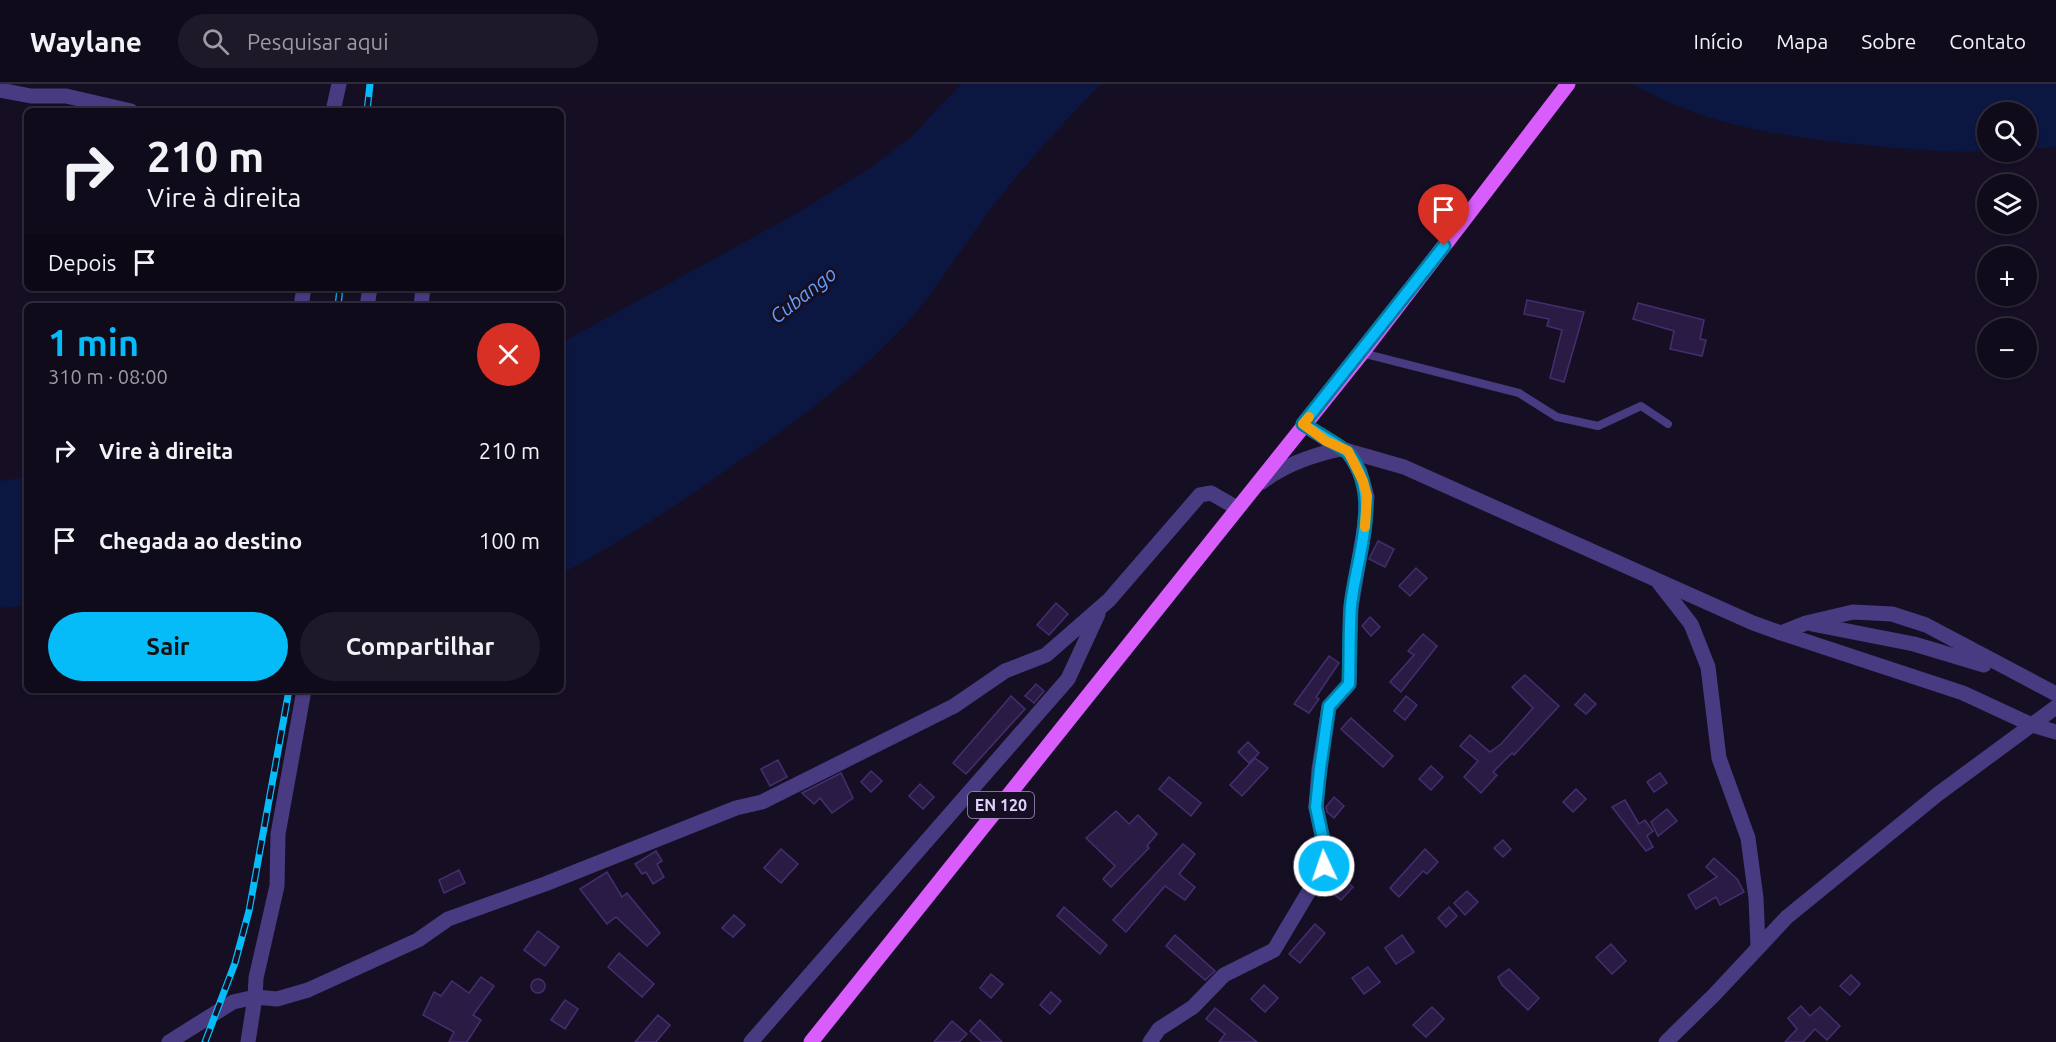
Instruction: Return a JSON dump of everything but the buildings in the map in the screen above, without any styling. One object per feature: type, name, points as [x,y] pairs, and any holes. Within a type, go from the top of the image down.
[{"type":"main road","name":"EN 120","points":[[811,1042],[1362,353],[1568,84]]},
{"type":"street","points":[[334,108],[339,84]]},
{"type":"street","points":[[0,90],[31,96],[66,96],[118,108]]},
{"type":"street","points":[[1303,424],[1344,450],[1404,467],[1658,583],[1781,633],[1963,693],[2032,725],[2056,732]]},
{"type":"street","points":[[1251,491],[1280,469],[1316,454],[1344,450]]},
{"type":"street","points":[[1150,1042],[1159,1029],[1193,1006],[1224,975],[1274,950],[1324,866],[1326,854],[1316,807],[1317,792],[1329,706],[1349,684],[1351,607],[1364,531],[1367,496],[1360,472],[1344,450]]},
{"type":"street","points":[[167,1041],[233,1002],[255,997],[277,999],[308,990],[418,940],[448,919],[545,884],[736,808],[762,802],[954,706],[1005,671],[1046,655],[1100,609],[1193,500],[1200,495],[1211,494],[1237,508]]},
{"type":"street","points":[[1658,583],[1691,624],[1708,667],[1719,758],[1748,838],[1756,898],[1758,946]]},
{"type":"street","points":[[751,1042],[1068,680],[1100,609]]},
{"type":"street","points":[[1781,633],[1806,623],[1853,612],[1892,614],[1926,625],[2056,694]]},
{"type":"street","points":[[1806,623],[1914,644],[1972,660],[2037,684]]},
{"type":"street","points":[[248,1042],[256,978],[277,886],[278,834],[303,693]]},
{"type":"street","points":[[1666,1042],[1787,917],[1894,828],[2056,707]]},
{"type":"lane","points":[[1362,353],[1519,393],[1557,417],[1598,426],[1641,406],[1668,424]]},
{"type":"water","name":"Cubango","points":[[961,84],[1101,84],[1016,177],[979,224],[918,310],[869,361],[809,411],[700,488],[632,533],[564,572],[564,341],[790,217],[867,170],[910,138]]},
{"type":"water","points":[[1633,84],[2056,84],[2056,147],[2037,148],[2037,102],[1977,102],[1977,151],[1959,151],[1874,146],[1780,134],[1719,120],[1661,99]]},
{"type":"water","points":[[24,477],[24,605],[0,608],[0,481]]},
{"type":"railway","points":[[367,108],[370,84]]},
{"type":"railway","points":[[338,303],[340,291]]},
{"type":"railway","points":[[205,1042],[235,963],[249,911],[288,693]]},
{"type":"slow traffic","points":[[1309,417],[1303,424],[1326,441],[1348,451],[1360,472],[1367,496],[1365,527]]},
{"type":"route","points":[[1324,866],[1326,854],[1316,807],[1317,792],[1329,706],[1349,684],[1351,607],[1356,566],[1364,531],[1367,496],[1360,472],[1348,451],[1326,441],[1303,424],[1362,353],[1444,246]]}]
